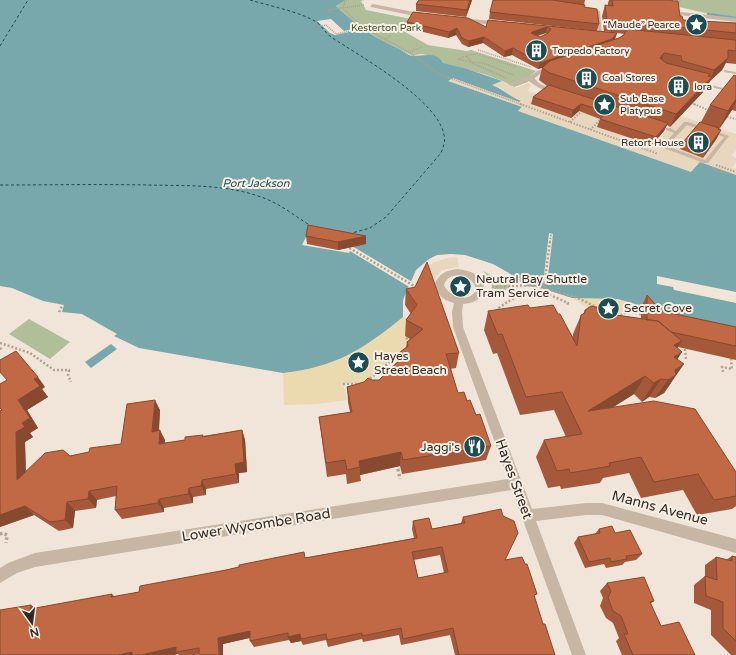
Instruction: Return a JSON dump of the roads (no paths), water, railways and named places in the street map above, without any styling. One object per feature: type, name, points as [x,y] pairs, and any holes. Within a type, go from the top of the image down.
[{"type":"street","points":[[373,6],[430,16]]},
{"type":"street","points":[[682,14],[736,20]]},
{"type":"street","points":[[459,19],[511,25]]},
{"type":"street","points":[[594,34],[608,35]]},
{"type":"street","points":[[511,82],[532,79],[539,72],[560,65]]},
{"type":"street","points":[[532,79],[534,83],[564,95]]},
{"type":"street","name":"Hayes Street","points":[[460,301],[457,312],[458,327],[579,655]]},
{"type":"street","name":"Lower Wycombe Road","points":[[0,576],[13,568],[35,560],[516,484]]},
{"type":"street","name":"Manns Avenue","points":[[528,516],[586,509],[602,509],[736,546]]},
{"type":"lane","points":[[584,8],[598,11],[601,35]]},
{"type":"lane","points":[[726,71],[736,73]]},
{"type":"lane","points":[[693,80],[736,92]]},
{"type":"lane","points":[[686,123],[727,136],[706,162],[664,147],[678,132],[686,123]]},
{"type":"lane","points":[[665,128],[678,132]]},
{"type":"water","name":"Port Jackson","points":[[0,0],[346,0],[336,6],[358,25],[381,40],[411,56],[430,55],[437,57],[443,63],[467,69],[502,81],[492,85],[521,101],[519,102],[453,78],[448,81],[522,107],[518,111],[691,172],[700,162],[736,175],[736,335],[634,308],[635,304],[618,299],[572,298],[538,287],[526,286],[509,273],[493,264],[465,255],[437,255],[429,259],[416,270],[403,300],[403,317],[388,329],[361,348],[348,355],[318,366],[283,373],[139,348],[114,336],[117,334],[82,314],[62,312],[64,305],[43,301],[12,288],[0,286]]},
{"type":"water","points":[[111,344],[117,349],[91,368],[85,362]]},
{"type":"waterway","points":[[708,14],[736,18]]},
{"type":"place","name":"“Maude” Pearce","points":[[696,25]]},
{"type":"place","name":"Torpedo Factory","points":[[537,51]]},
{"type":"place","name":"Coal Stores","points":[[586,78]]},
{"type":"place","name":"Iora","points":[[679,87]]},
{"type":"place","name":"Sub Base Platypus","points":[[605,105]]},
{"type":"place","name":"Retort House","points":[[699,143]]},
{"type":"place","name":"Neutral Bay Shuttle Tram Service","points":[[460,286]]},
{"type":"place","name":"Secret Cove","points":[[609,308]]},
{"type":"place","name":"Hayes Street Beach","points":[[359,363]]},
{"type":"place","name":"Jaggi's","points":[[475,447]]},
{"type":"park label","name":"Kesterton Park","points":[[386,28]]}]
